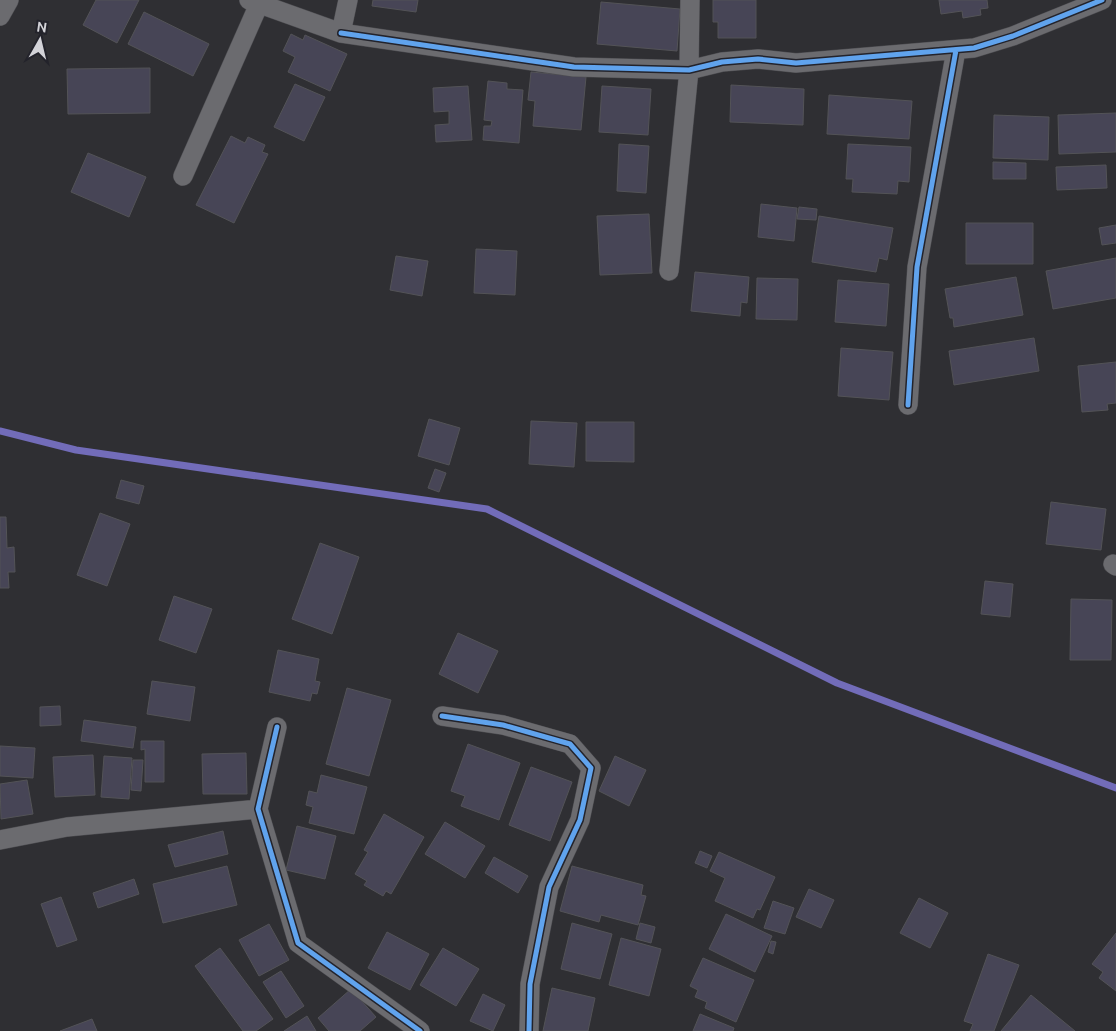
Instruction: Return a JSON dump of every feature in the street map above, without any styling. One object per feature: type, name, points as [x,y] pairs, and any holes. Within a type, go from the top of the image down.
[{"type":"street","points":[[0,16],[8,0]]},
{"type":"street","points":[[341,33],[348,0]]},
{"type":"street","points":[[669,271],[689,70],[690,0]]},
{"type":"street","points":[[183,176],[254,2],[341,33],[574,67],[689,70],[722,62],[749,60],[796,64],[974,48],[1013,36],[1102,0]]},
{"type":"street","points":[[908,405],[917,266],[956,50]]},
{"type":"street","points":[[442,716],[503,725],[570,744],[591,768],[580,820],[549,887],[530,984],[529,1031]]},
{"type":"street","points":[[278,727],[258,809],[298,943],[420,1031]]},
{"type":"street","points":[[0,840],[67,827],[258,809]]},
{"type":"building","points":[[96,0],[139,0],[117,43],[83,25]]},
{"type":"building","points":[[373,0],[418,0],[416,12],[372,6]]},
{"type":"building","points":[[713,0],[756,0],[756,38],[718,38],[718,22],[713,22]]},
{"type":"building","points":[[939,0],[987,0],[988,8],[980,9],[981,15],[963,18],[962,11],[941,14]]},
{"type":"building","points":[[601,2],[680,9],[677,51],[597,44]]},
{"type":"building","points":[[144,12],[209,44],[193,76],[128,44]]},
{"type":"building","points":[[291,34],[303,40],[305,35],[347,54],[330,91],[288,72],[295,57],[283,51]]},
{"type":"building","points":[[150,68],[150,113],[68,114],[67,69]]},
{"type":"building","points":[[531,72],[586,77],[581,130],[533,126],[535,101],[528,100]]},
{"type":"building","points":[[488,81],[507,83],[507,89],[523,90],[519,143],[483,140],[484,126],[491,126],[492,121],[484,120]]},
{"type":"building","points":[[295,84],[325,97],[304,141],[274,127]]},
{"type":"building","points":[[731,85],[804,89],[803,125],[730,122]]},
{"type":"building","points":[[468,86],[472,140],[436,142],[435,125],[449,124],[449,111],[434,112],[433,88]]},
{"type":"building","points":[[602,86],[651,89],[648,135],[599,132]]},
{"type":"building","points":[[829,95],[912,101],[909,139],[827,134]]},
{"type":"building","points":[[1116,113],[1116,152],[1059,154],[1058,115]]},
{"type":"building","points":[[994,115],[1049,117],[1048,160],[993,158]]},
{"type":"building","points":[[231,136],[245,143],[248,137],[265,145],[262,152],[268,154],[234,223],[196,205]]},
{"type":"building","points":[[619,144],[649,146],[646,193],[617,191]]},
{"type":"building","points":[[848,144],[911,147],[909,182],[898,181],[897,194],[852,192],[853,179],[846,179]]},
{"type":"building","points":[[88,153],[146,177],[129,217],[71,192]]},
{"type":"building","points":[[993,162],[1026,163],[1026,179],[993,179]]},
{"type":"building","points":[[1106,165],[1107,188],[1057,190],[1056,167]]},
{"type":"building","points":[[761,204],[797,208],[794,241],[758,237]]},
{"type":"building","points":[[799,207],[817,209],[816,220],[797,219]]},
{"type":"building","points":[[649,214],[652,273],[600,275],[597,216]]},
{"type":"building","points":[[819,216],[893,228],[887,260],[879,258],[876,272],[812,262]]},
{"type":"building","points":[[966,223],[1033,223],[1033,264],[966,264]]},
{"type":"building","points":[[1116,225],[1116,243],[1102,245],[1099,228]]},
{"type":"building","points":[[476,249],[517,251],[515,295],[474,293]]},
{"type":"building","points":[[396,256],[428,261],[422,296],[390,290]]},
{"type":"building","points":[[1116,258],[1116,298],[1053,309],[1046,271]]},
{"type":"building","points":[[695,272],[749,277],[747,303],[741,302],[740,316],[691,311]]},
{"type":"building","points":[[1016,277],[1023,315],[954,327],[953,318],[950,318],[945,289]]},
{"type":"building","points":[[757,278],[798,279],[797,320],[756,319]]},
{"type":"building","points":[[838,280],[889,284],[886,326],[835,322]]},
{"type":"building","points":[[1034,338],[1039,371],[954,385],[949,351]]},
{"type":"building","points":[[841,348],[893,352],[889,400],[838,396]]},
{"type":"building","points":[[1116,362],[1116,403],[1107,404],[1108,410],[1082,412],[1078,366]]},
{"type":"building","points":[[429,419],[460,428],[449,465],[418,456]]},
{"type":"building","points":[[531,421],[577,423],[574,467],[529,464]]},
{"type":"building","points":[[586,422],[634,422],[634,462],[586,461]]},
{"type":"building","points":[[435,469],[446,473],[439,492],[428,488]]},
{"type":"building","points":[[121,480],[144,486],[139,504],[116,498]]},
{"type":"building","points":[[1051,502],[1106,509],[1101,550],[1046,544]]},
{"type":"building","points":[[100,513],[130,524],[107,586],[77,575]]},
{"type":"building","points":[[0,517],[6,517],[7,548],[14,547],[15,572],[8,572],[9,588],[0,588]]},
{"type":"building","points":[[320,543],[359,557],[332,634],[292,619]]},
{"type":"building","points":[[985,581],[1013,584],[1010,617],[981,614]]},
{"type":"building","points":[[174,596],[212,609],[196,653],[159,640]]},
{"type":"building","points":[[1071,599],[1112,600],[1111,660],[1070,660]]},
{"type":"building","points":[[458,633],[498,651],[478,693],[439,674]]},
{"type":"building","points":[[278,650],[319,659],[315,681],[320,682],[317,694],[312,693],[310,701],[269,692]]},
{"type":"building","points":[[152,681],[195,687],[190,721],[147,714]]},
{"type":"building","points":[[347,688],[391,700],[369,776],[326,764]]},
{"type":"building","points":[[60,706],[61,725],[40,726],[40,707]]},
{"type":"building","points":[[84,720],[136,727],[133,748],[81,741]]},
{"type":"building","points":[[141,741],[164,741],[164,782],[145,782],[145,749],[141,750]]},
{"type":"building","points":[[468,744],[520,763],[499,820],[461,806],[465,796],[451,791]]},
{"type":"building","points":[[0,746],[35,748],[33,778],[0,776]]},
{"type":"building","points":[[246,753],[247,794],[203,794],[202,754]]},
{"type":"building","points":[[93,755],[95,795],[55,797],[53,757]]},
{"type":"building","points":[[104,756],[132,758],[129,799],[101,797]]},
{"type":"building","points":[[615,756],[646,770],[629,806],[599,791]]},
{"type":"building","points":[[133,760],[143,760],[141,791],[131,790]]},
{"type":"building","points":[[531,767],[572,782],[550,841],[509,825]]},
{"type":"building","points":[[321,775],[367,787],[354,834],[309,823],[313,807],[306,805],[309,791],[317,793]]},
{"type":"building","points":[[27,780],[33,814],[1,819],[0,784]]},
{"type":"building","points":[[384,814],[424,837],[391,894],[386,891],[383,896],[364,885],[367,881],[355,874],[368,852],[364,850]]},
{"type":"building","points":[[445,822],[485,846],[465,878],[425,854]]},
{"type":"building","points":[[297,826],[336,836],[325,879],[286,870]]},
{"type":"building","points":[[223,831],[228,854],[175,867],[168,845]]},
{"type":"building","points":[[700,851],[712,856],[707,868],[695,863]]},
{"type":"building","points":[[719,852],[775,877],[760,910],[757,909],[753,918],[715,901],[725,878],[710,871]]},
{"type":"building","points":[[494,857],[528,876],[518,893],[485,873]]},
{"type":"building","points":[[227,866],[237,905],[163,923],[153,884]]},
{"type":"building","points":[[572,866],[643,885],[641,895],[646,896],[638,925],[601,915],[599,922],[560,911]]},
{"type":"building","points":[[134,879],[139,894],[98,908],[93,893]]},
{"type":"building","points":[[809,889],[834,900],[821,928],[796,917]]},
{"type":"building","points":[[61,897],[77,940],[57,947],[41,904]]},
{"type":"building","points":[[919,898],[948,913],[930,948],[900,933]]},
{"type":"building","points":[[773,901],[794,908],[785,934],[764,928]]},
{"type":"building","points":[[726,914],[772,936],[755,972],[709,949]]},
{"type":"building","points":[[572,923],[612,934],[600,979],[561,969]]},
{"type":"building","points":[[640,923],[655,927],[651,943],[636,939]]},
{"type":"building","points":[[269,924],[289,960],[259,976],[239,940]]},
{"type":"building","points":[[387,932],[429,954],[410,990],[368,968]]},
{"type":"building","points":[[1116,933],[1116,991],[1099,978],[1103,972],[1092,964]]},
{"type":"building","points":[[621,938],[661,949],[649,996],[609,985]]},
{"type":"building","points":[[771,941],[776,942],[773,954],[768,952]]},
{"type":"building","points":[[220,948],[273,1019],[256,1031],[243,1031],[195,966]]},
{"type":"building","points":[[443,948],[479,969],[456,1006],[420,985]]},
{"type":"building","points":[[988,954],[1019,965],[994,1031],[970,1031],[973,1024],[964,1021]]},
{"type":"building","points":[[703,958],[754,980],[736,1022],[705,1008],[707,1002],[695,997],[698,990],[690,986]]},
{"type":"building","points":[[281,971],[304,1006],[286,1018],[263,982]]},
{"type":"building","points":[[552,988],[595,998],[588,1031],[543,1031]]},
{"type":"building","points":[[351,989],[376,1017],[360,1031],[329,1031],[318,1018]]},
{"type":"building","points":[[483,994],[505,1005],[493,1031],[470,1021]]},
{"type":"building","points":[[1031,995],[1075,1031],[1001,1031]]},
{"type":"building","points":[[700,1014],[734,1028],[733,1031],[693,1031]]},
{"type":"building","points":[[307,1016],[316,1031],[284,1031]]},
{"type":"building","points":[[92,1019],[97,1031],[60,1031]]},
{"type":"waterway","points":[[0,431],[76,450],[487,509],[837,683],[1116,788]]},
{"type":"cycle path","points":[[341,33],[574,67],[689,70],[722,62],[758,59],[796,63],[974,48],[1013,36],[1102,0]]},
{"type":"cycle path","points":[[908,405],[917,267],[956,50]]},
{"type":"cycle path","points":[[442,716],[503,725],[570,744],[591,768],[580,820],[549,887],[530,984],[529,1031]]},
{"type":"cycle path","points":[[277,727],[258,809],[298,943],[420,1031]]}]
